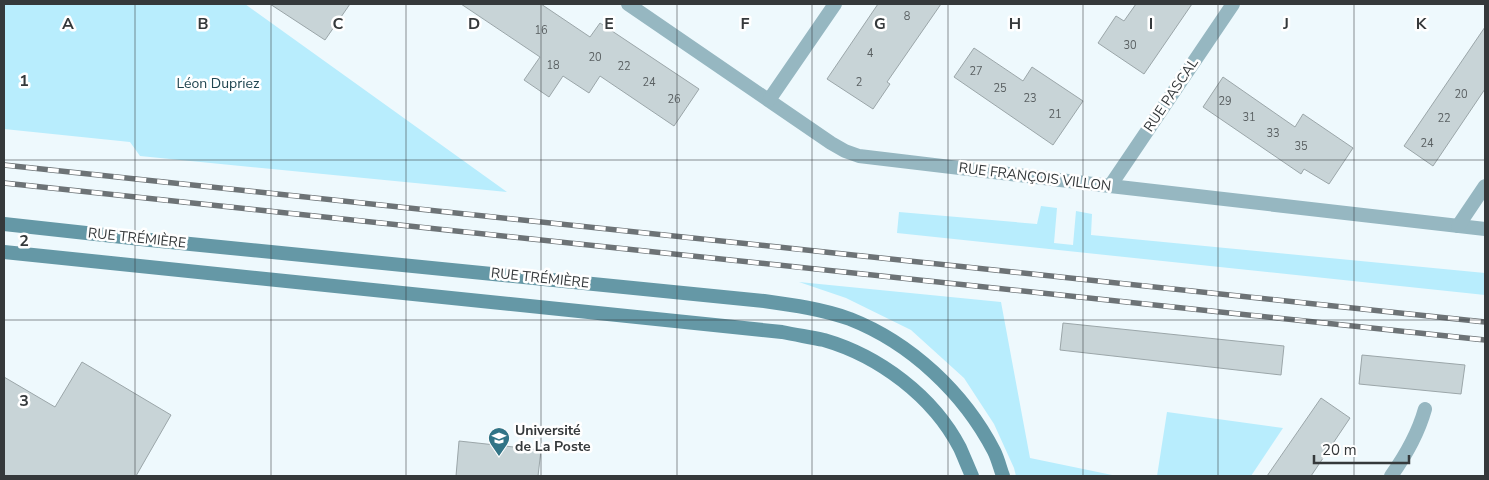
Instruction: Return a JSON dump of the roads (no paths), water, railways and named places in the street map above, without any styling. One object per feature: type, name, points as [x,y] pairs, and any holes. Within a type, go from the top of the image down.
[{"type":"main road","name":"RUE TRÉMIÈRE","points":[[4,224],[764,301],[816,309],[850,319],[879,333],[910,353],[937,374],[980,428],[995,452],[1003,476]]},
{"type":"main road","name":"RUE TRÉMIÈRE","points":[[4,252],[782,332],[823,340],[846,348],[880,365],[913,389],[943,422],[959,447],[972,476]]},
{"type":"street","name":"RUE FRANÇOIS VILLON","points":[[628,4],[831,143],[859,156],[1485,229]]},
{"type":"street","points":[[769,100],[835,4]]},
{"type":"street","name":"RUE PASCAL","points":[[1110,186],[1233,4]]},
{"type":"street","points":[[1458,226],[1485,186]]},
{"type":"street","points":[[1391,476],[1421,425],[1425,409]]},
{"type":"railway","points":[[4,165],[1485,322]]},
{"type":"railway","points":[[4,183],[1485,340]]},
{"type":"place","name":"Université de La Poste","points":[[499,457]]},
{"type":"park label","name":"Léon Dupriez","points":[[218,83]]}]
